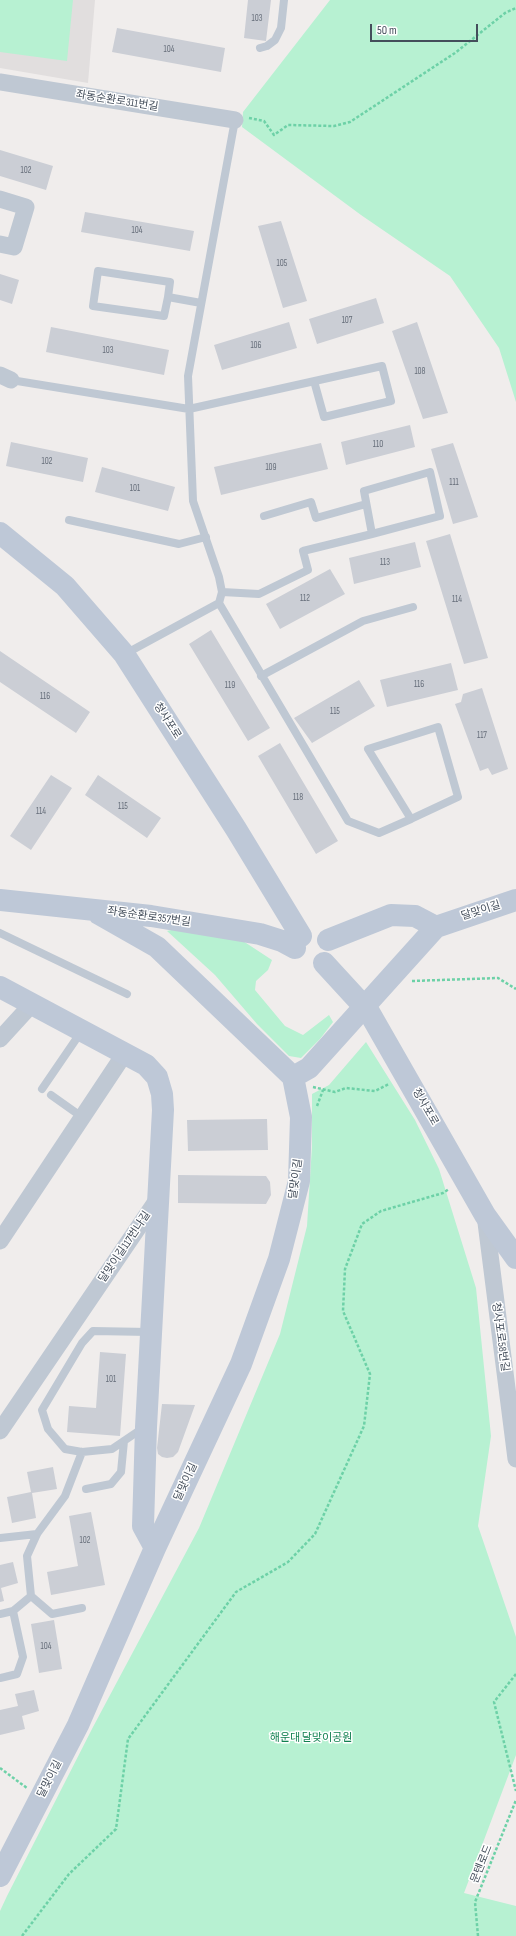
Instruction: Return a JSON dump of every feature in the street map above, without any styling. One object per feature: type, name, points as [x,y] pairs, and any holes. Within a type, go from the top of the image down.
[{"type":"street","name":"좌동순환로311번길","points":[[0,82],[235,120]]},
{"type":"street","points":[[0,199],[26,207],[14,247],[0,244]]},
{"type":"street","name":"청사포로","points":[[0,533],[65,586],[124,654],[236,829],[298,942]]},
{"type":"street","name":"좌동순환로357번길","points":[[0,900],[151,916],[260,934],[282,941],[298,942]]},
{"type":"street","name":"달맞이길","points":[[431,932],[516,900]]},
{"type":"street","points":[[90,909],[157,947],[301,1072],[431,932],[415,916],[392,915],[328,940],[315,934],[298,942],[296,956],[301,962],[310,967],[318,966],[324,963],[328,957],[330,949],[328,940]]},
{"type":"street","name":"청사포로","points":[[324,963],[369,1012],[485,1214],[516,1258]]},
{"type":"street","name":"달맞이길117번나길","points":[[0,987],[146,1065],[157,1077],[162,1094],[163,1110],[157,1200],[0,1430]]},
{"type":"street","points":[[0,1039],[32,1004]]},
{"type":"street","points":[[0,1241],[125,1053]]},
{"type":"street","name":"달맞이길","points":[[0,1876],[78,1725],[155,1548],[241,1364],[279,1259],[298,1181],[301,1117],[301,1072]]},
{"type":"street","points":[[155,1548],[143,1526],[150,1332],[157,1200]]},
{"type":"street","name":"청사포로58번길","points":[[485,1214],[516,1459]]},
{"type":"lane","points":[[260,48],[267,46],[275,40],[281,28],[284,0]]},
{"type":"lane","points":[[235,120],[188,376],[193,501],[219,577],[222,592],[219,603],[348,821],[379,833],[411,819],[458,797],[438,727],[368,749],[411,819]]},
{"type":"lane","points":[[98,271],[170,282],[168,297],[164,316],[93,306],[98,271]]},
{"type":"lane","points":[[168,297],[201,303]]},
{"type":"lane","points":[[6,377],[189,409],[314,381],[382,366],[391,401],[324,417],[314,381]]},
{"type":"lane","points":[[222,592],[259,594],[308,570],[303,552],[372,534],[440,516],[430,472],[364,491],[372,534]]},
{"type":"lane","points":[[264,516],[311,502],[316,518],[366,504]]},
{"type":"lane","points":[[69,520],[179,544],[206,537]]},
{"type":"lane","points":[[124,654],[219,603]]},
{"type":"lane","points":[[262,676],[363,621],[413,607]]},
{"type":"lane","points":[[0,933],[127,994]]},
{"type":"lane","points":[[42,1089],[82,1030]]},
{"type":"lane","points":[[51,1095],[82,1117]]},
{"type":"lane","points":[[146,1427],[112,1449],[82,1452],[65,1449],[48,1429],[42,1410],[82,1343],[93,1331],[150,1332]]},
{"type":"lane","points":[[86,1489],[111,1484],[121,1472],[124,1441]]},
{"type":"lane","points":[[82,1452],[65,1496],[37,1534],[27,1556],[31,1596],[52,1614],[82,1608]]},
{"type":"lane","points":[[0,1538],[37,1534]]},
{"type":"lane","points":[[0,1614],[13,1611],[31,1596]]},
{"type":"lane","points":[[0,1678],[17,1674],[23,1657],[13,1611]]},
{"type":"path","points":[[258,120],[264,121],[274,135],[288,125],[334,126],[350,122],[455,53],[506,13],[516,8]]},
{"type":"path","points":[[407,984],[413,980],[498,978],[516,989]]},
{"type":"path","points":[[319,1089],[335,1092],[346,1088],[375,1091],[389,1084]]},
{"type":"path","points":[[317,1107],[323,1090]]},
{"type":"path","points":[[22,1936],[70,1874],[116,1829],[128,1739],[236,1592],[288,1562],[315,1534],[364,1426],[370,1374],[343,1311],[345,1269],[362,1224],[381,1211],[443,1193],[453,1186]]},
{"type":"path","points":[[516,1674],[494,1702],[516,1791]]},
{"type":"path","points":[[0,1768],[40,1798]]},
{"type":"path","name":"문텐로드","points":[[478,1936],[475,1902],[516,1800]]},
{"type":"shaded area","points":[[0,0],[95,0],[88,83],[0,68]]},
{"type":"green space","points":[[0,0],[73,0],[67,61],[0,52]]},
{"type":"green space","points":[[330,0],[516,0],[516,402],[499,348],[450,276],[361,215],[242,127],[243,112]]},
{"type":"green space","points":[[175,929],[243,941],[272,960],[268,970],[256,981],[255,990],[285,1026],[303,1035],[329,1015],[333,1022],[320,1039],[301,1058],[289,1056],[257,1024],[215,975],[167,931]]},
{"type":"green space","name":"해운대 달맞이공원","points":[[366,1042],[415,1120],[439,1169],[476,1288],[491,1436],[478,1526],[516,1637],[516,1755],[464,1893],[516,1906],[516,1936],[0,1936],[0,1911],[93,1727],[199,1528],[280,1334],[307,1226],[312,1146],[312,1094],[329,1085]]},
{"type":"building","points":[[248,0],[271,0],[266,41],[244,38]]},
{"type":"building","points":[[117,28],[225,48],[221,72],[112,52]]},
{"type":"building","points":[[0,150],[53,166],[46,190],[0,176]]},
{"type":"building","points":[[85,212],[194,231],[190,251],[81,232]]},
{"type":"building","points":[[281,221],[307,301],[283,308],[258,226]]},
{"type":"building","points":[[0,274],[19,280],[12,304],[0,300]]},
{"type":"building","points":[[376,298],[384,323],[317,344],[309,319]]},
{"type":"building","points":[[289,322],[297,348],[222,370],[214,345]]},
{"type":"building","points":[[417,322],[448,413],[423,419],[392,331]]},
{"type":"building","points":[[51,327],[169,350],[164,375],[46,352]]},
{"type":"building","points":[[410,425],[415,447],[346,465],[341,442]]},
{"type":"building","points":[[11,442],[88,458],[83,482],[6,466]]},
{"type":"building","points":[[321,443],[328,469],[221,495],[214,467]]},
{"type":"building","points":[[453,443],[478,517],[453,524],[431,449]]},
{"type":"building","points":[[102,467],[175,487],[168,511],[95,492]]},
{"type":"building","points":[[450,534],[488,658],[464,664],[426,541]]},
{"type":"building","points":[[415,542],[421,567],[354,584],[349,558]]},
{"type":"building","points":[[330,569],[345,594],[280,629],[266,604]]},
{"type":"building","points":[[211,630],[270,728],[248,741],[189,644]]},
{"type":"building","points":[[0,651],[90,712],[76,733],[0,682]]},
{"type":"building","points":[[451,663],[458,690],[387,707],[380,680]]},
{"type":"building","points":[[359,680],[375,706],[312,743],[294,718]]},
{"type":"building","points":[[482,688],[508,769],[492,775],[488,768],[480,771],[455,704],[461,702],[463,694]]},
{"type":"building","points":[[280,743],[338,841],[316,854],[258,756]]},
{"type":"building","points":[[51,775],[72,788],[31,850],[10,836]]},
{"type":"building","points":[[98,775],[161,818],[147,838],[85,795]]},
{"type":"building","points":[[267,1119],[268,1150],[188,1151],[187,1120]]},
{"type":"building","points":[[178,1175],[266,1176],[270,1182],[271,1195],[266,1204],[178,1203]]},
{"type":"building","points":[[100,1352],[126,1354],[120,1436],[67,1432],[69,1406],[96,1408]]},
{"type":"building","points":[[162,1404],[195,1405],[178,1452],[173,1457],[167,1458],[158,1454],[157,1448]]},
{"type":"building","points":[[53,1467],[57,1489],[32,1493],[36,1518],[12,1523],[7,1497],[31,1492],[27,1472]]},
{"type":"building","points":[[91,1512],[105,1585],[51,1595],[47,1572],[78,1566],[69,1516]]},
{"type":"building","points":[[13,1562],[18,1583],[1,1588],[4,1601],[0,1602],[0,1565]]},
{"type":"building","points":[[54,1620],[62,1669],[39,1673],[31,1624]]},
{"type":"building","points":[[34,1690],[39,1711],[22,1716],[25,1729],[0,1735],[0,1710],[18,1706],[15,1694]]}]
